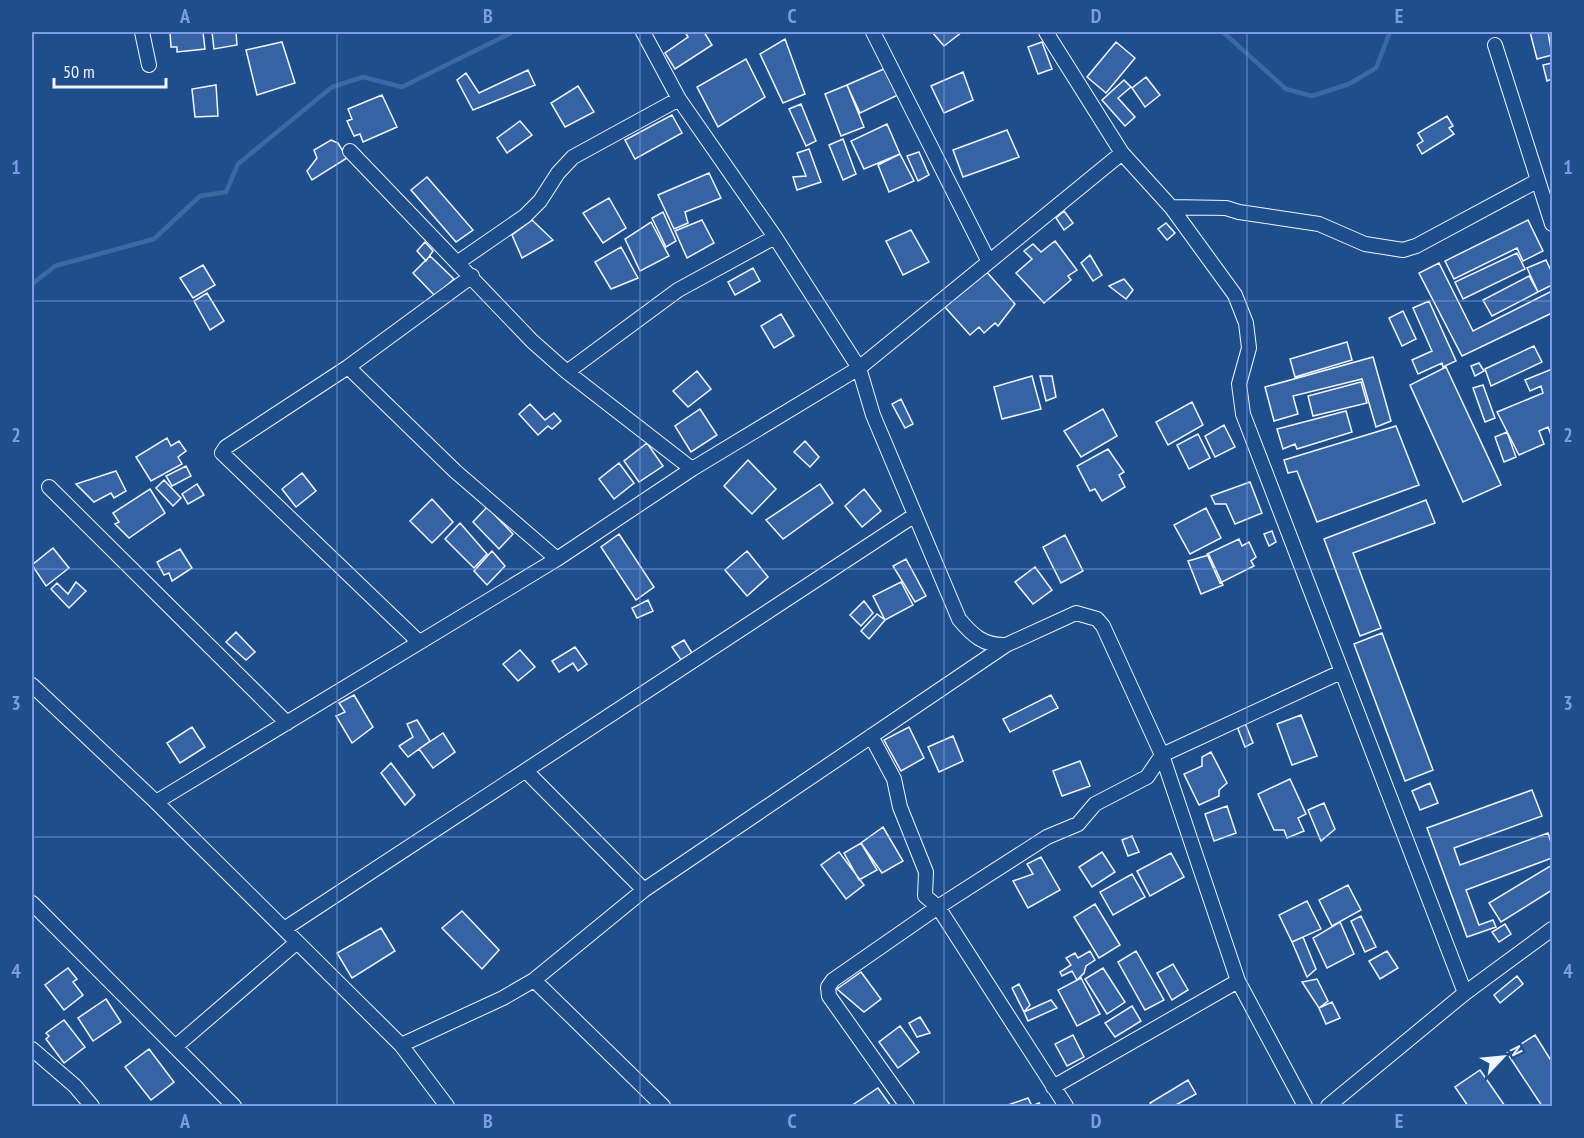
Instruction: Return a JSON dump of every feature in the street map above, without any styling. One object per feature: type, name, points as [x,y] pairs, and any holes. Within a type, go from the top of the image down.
[{"type":"street","points":[[142,32],[149,65]]},
{"type":"street","points":[[643,32],[679,99],[775,237],[859,368],[873,415],[959,619],[972,636],[993,645],[1006,645]]},
{"type":"street","points":[[873,32],[988,260]]},
{"type":"street","points":[[1046,32],[1122,153],[1170,207],[1235,295],[1246,323],[1249,348],[1239,384],[1243,414],[1465,993]]},
{"type":"street","points":[[1495,45],[1537,181],[1548,200],[1552,224]]},
{"type":"street","points":[[457,263],[525,216],[540,201],[558,173],[573,157],[679,99]]},
{"type":"street","points":[[350,151],[532,341],[567,372],[692,469]]},
{"type":"street","points":[[156,802],[557,559],[692,469],[859,368],[988,260],[1122,153]]},
{"type":"street","points":[[1170,207],[1226,208],[1319,224],[1365,244],[1403,250],[1416,246],[1537,181]]},
{"type":"street","points":[[567,372],[678,290],[775,237]]},
{"type":"street","points":[[419,642],[222,453],[226,447],[348,367],[472,276]]},
{"type":"street","points":[[348,367],[455,471],[557,559]]},
{"type":"street","points":[[49,487],[287,723]]},
{"type":"street","points":[[284,929],[915,515]]},
{"type":"street","points":[[401,1045],[503,998],[534,980],[644,890],[871,736],[1006,645],[1076,613],[1096,619],[1103,626],[1162,755],[1238,981],[1305,1107]]},
{"type":"street","points":[[907,1107],[829,996],[828,987],[833,980],[938,907],[1047,837],[1078,824],[1095,804],[1147,777],[1162,755],[1341,672]]},
{"type":"street","points":[[32,685],[156,802],[401,1045],[447,1107]]},
{"type":"street","points":[[871,736],[894,779],[900,807],[926,872],[925,896],[938,907],[1066,1107]]},
{"type":"street","points":[[526,771],[644,890]]},
{"type":"street","points":[[32,903],[234,1107]]},
{"type":"street","points":[[1328,1107],[1465,993],[1552,929]]},
{"type":"street","points":[[176,1047],[296,943]]},
{"type":"street","points":[[534,980],[663,1107]]},
{"type":"street","points":[[1053,1087],[1238,981]]},
{"type":"street","points":[[32,1049],[75,1086],[92,1107]]},
{"type":"building","points":[[170,32],[203,32],[205,49],[177,52],[177,47],[171,47]]},
{"type":"building","points":[[212,32],[236,32],[237,45],[214,49]]},
{"type":"building","points":[[685,32],[704,32],[712,45],[675,69],[665,53],[688,37]]},
{"type":"building","points":[[932,32],[962,32],[944,46]]},
{"type":"building","points":[[1530,32],[1548,32],[1552,55],[1537,59]]},
{"type":"building","points":[[785,39],[805,94],[783,103],[760,54]]},
{"type":"building","points":[[282,42],[295,83],[257,95],[246,50]]},
{"type":"building","points":[[1042,42],[1052,69],[1038,74],[1028,47]]},
{"type":"building","points":[[1116,42],[1135,58],[1106,93],[1087,77]]},
{"type":"building","points":[[746,59],[765,97],[718,127],[697,87]]},
{"type":"building","points":[[1552,63],[1552,79],[1547,81],[1543,65]]},
{"type":"building","points":[[886,68],[898,95],[860,113],[847,85]]},
{"type":"building","points":[[528,70],[535,85],[473,110],[457,80],[466,73],[479,93]]},
{"type":"building","points":[[963,72],[973,100],[944,113],[931,86]]},
{"type":"building","points":[[1146,77],[1160,95],[1145,107],[1132,88]]},
{"type":"building","points":[[1124,80],[1131,87],[1118,98],[1135,117],[1125,126],[1102,100]]},
{"type":"building","points":[[216,85],[218,116],[195,117],[192,89]]},
{"type":"building","points":[[847,85],[864,127],[841,136],[825,94]]},
{"type":"building","points":[[578,86],[594,112],[565,127],[551,103]]},
{"type":"building","points":[[382,95],[397,127],[363,142],[360,134],[354,136],[347,121],[352,119],[348,109]]},
{"type":"building","points":[[801,104],[816,141],[806,146],[789,109]]},
{"type":"building","points":[[672,115],[682,133],[635,159],[625,140]]},
{"type":"building","points":[[1447,116],[1453,126],[1449,128],[1454,134],[1422,154],[1417,145],[1423,141],[1418,133]]},
{"type":"building","points":[[520,121],[532,135],[507,153],[497,138]]},
{"type":"building","points":[[887,124],[900,154],[864,169],[851,141]]},
{"type":"building","points":[[1007,130],[1019,157],[963,177],[953,150]]},
{"type":"building","points":[[843,139],[856,174],[843,180],[829,145]]},
{"type":"building","points":[[331,140],[338,143],[347,158],[312,180],[307,171],[317,158],[314,150]]},
{"type":"building","points":[[809,149],[821,182],[797,190],[793,177],[806,176],[797,153]]},
{"type":"building","points":[[919,152],[929,175],[918,181],[907,156]]},
{"type":"building","points":[[900,154],[914,181],[889,192],[878,165]]},
{"type":"building","points":[[709,173],[721,198],[685,212],[688,223],[674,229],[658,195]]},
{"type":"building","points":[[427,177],[473,230],[456,242],[411,190]]},
{"type":"building","points":[[609,198],[626,228],[603,243],[583,213]]},
{"type":"building","points":[[1064,211],[1073,223],[1064,230],[1056,218]]},
{"type":"building","points":[[663,212],[676,241],[666,247],[652,218]]},
{"type":"building","points":[[532,220],[553,240],[522,258],[512,235]]},
{"type":"building","points":[[702,220],[714,243],[687,258],[675,231]]},
{"type":"building","points":[[1528,220],[1543,251],[1523,261],[1517,248],[1454,279],[1445,261]]},
{"type":"building","points":[[651,222],[669,256],[640,271],[625,239]]},
{"type":"building","points":[[1166,223],[1175,233],[1167,240],[1158,229]]},
{"type":"building","points":[[911,230],[929,262],[903,275],[886,241]]},
{"type":"building","points":[[1055,241],[1077,270],[1068,276],[1071,280],[1044,303],[1016,273],[1032,259],[1024,251],[1033,244],[1041,252]]},
{"type":"building","points":[[425,242],[433,251],[426,261],[417,251]]},
{"type":"building","points":[[621,247],[638,278],[611,289],[595,262]]},
{"type":"building","points":[[1517,253],[1525,269],[1463,299],[1455,282]]},
{"type":"building","points":[[1090,255],[1102,275],[1093,281],[1081,263]]},
{"type":"building","points":[[430,256],[454,279],[435,296],[413,273]]},
{"type":"building","points":[[1546,260],[1552,273],[1552,285],[1538,292],[1527,268]]},
{"type":"building","points":[[1439,263],[1473,331],[1552,291],[1552,313],[1462,356],[1419,273]]},
{"type":"building","points":[[203,265],[215,285],[193,298],[180,278]]},
{"type":"building","points":[[753,268],[760,281],[735,295],[728,282]]},
{"type":"building","points":[[985,270],[1015,304],[998,326],[995,323],[984,333],[979,327],[970,335],[944,306]]},
{"type":"building","points":[[1529,276],[1538,292],[1492,316],[1483,300]]},
{"type":"building","points":[[1124,279],[1133,290],[1126,299],[1109,286]]},
{"type":"building","points":[[207,293],[224,321],[210,330],[194,301]]},
{"type":"building","points":[[1429,301],[1456,361],[1443,367],[1442,363],[1418,374],[1412,360],[1432,351],[1413,308]]},
{"type":"building","points":[[1403,311],[1416,339],[1402,346],[1389,318]]},
{"type":"building","points":[[781,314],[794,336],[774,348],[761,326]]},
{"type":"building","points":[[1347,342],[1352,360],[1295,377],[1290,359]]},
{"type":"building","points":[[1534,346],[1542,362],[1491,386],[1485,369]]},
{"type":"building","points":[[1373,357],[1391,421],[1376,427],[1362,379],[1293,396],[1298,414],[1274,421],[1265,387]]},
{"type":"building","points":[[1479,363],[1484,371],[1475,376],[1471,366]]},
{"type":"building","points":[[1446,367],[1501,485],[1463,502],[1410,385]]},
{"type":"building","points":[[1552,369],[1552,438],[1548,427],[1539,431],[1544,444],[1519,455],[1497,412],[1543,393],[1541,386],[1530,391],[1525,380]]},
{"type":"building","points":[[697,371],[711,389],[688,407],[673,391]]},
{"type":"building","points":[[1032,376],[1041,409],[1002,419],[994,387]]},
{"type":"building","points":[[1040,376],[1052,376],[1056,397],[1046,401]]},
{"type":"building","points":[[1361,382],[1367,403],[1313,416],[1308,396]]},
{"type":"building","points":[[1483,385],[1495,418],[1485,422],[1473,388]]},
{"type":"building","points":[[901,399],[913,424],[905,428],[892,404]]},
{"type":"building","points":[[1192,402],[1203,425],[1168,445],[1156,422]]},
{"type":"building","points":[[530,404],[545,420],[554,413],[561,421],[552,429],[548,426],[538,435],[519,414]]},
{"type":"building","points":[[700,409],[717,435],[691,452],[675,426]]},
{"type":"building","points":[[1103,409],[1117,436],[1081,457],[1064,431]]},
{"type":"building","points":[[1346,411],[1352,432],[1297,449],[1295,444],[1283,449],[1277,429]]},
{"type":"building","points":[[1224,425],[1235,447],[1215,457],[1205,436]]},
{"type":"building","points":[[1396,426],[1419,485],[1317,522],[1297,471],[1288,473],[1284,460]]},
{"type":"building","points":[[1507,432],[1516,457],[1504,462],[1495,437]]},
{"type":"building","points":[[1198,434],[1210,458],[1189,469],[1177,445]]},
{"type":"building","points":[[167,438],[171,446],[179,441],[186,451],[178,457],[182,464],[151,481],[136,457]]},
{"type":"building","points":[[805,441],[819,457],[810,467],[794,452]]},
{"type":"building","points":[[647,443],[663,466],[639,482],[624,461]]},
{"type":"building","points":[[1108,449],[1124,472],[1119,475],[1125,487],[1102,501],[1095,489],[1090,491],[1077,466]]},
{"type":"building","points":[[748,460],[776,489],[752,514],[724,486]]},
{"type":"building","points":[[619,463],[634,483],[614,499],[599,479]]},
{"type":"building","points":[[186,466],[191,476],[172,486],[166,476]]},
{"type":"building","points":[[116,471],[126,491],[114,498],[111,493],[94,502],[76,484]]},
{"type":"building","points":[[302,473],[316,491],[296,507],[282,489]]},
{"type":"building","points":[[164,480],[181,498],[173,506],[156,488]]},
{"type":"building","points":[[1250,482],[1262,513],[1235,524],[1226,504],[1215,504],[1211,496]]},
{"type":"building","points":[[197,484],[204,495],[188,504],[182,494]]},
{"type":"building","points":[[820,484],[833,503],[783,539],[766,520]]},
{"type":"building","points":[[150,489],[165,513],[129,538],[115,524],[119,522],[113,513]]},
{"type":"building","points":[[864,489],[881,511],[862,527],[845,506]]},
{"type":"building","points":[[432,499],[453,522],[432,543],[410,521]]},
{"type":"building","points":[[1426,500],[1435,523],[1353,553],[1381,628],[1360,636],[1324,539]]},
{"type":"building","points":[[487,507],[513,534],[499,549],[473,522]]},
{"type":"building","points":[[1206,508],[1221,538],[1190,554],[1174,525]]},
{"type":"building","points":[[460,523],[487,554],[474,568],[445,539]]},
{"type":"building","points":[[1272,531],[1276,542],[1269,546],[1264,534]]},
{"type":"building","points":[[619,534],[654,587],[636,600],[601,547]]},
{"type":"building","points":[[1065,535],[1083,571],[1061,583],[1043,547]]},
{"type":"building","points":[[1239,539],[1242,546],[1249,542],[1256,557],[1251,561],[1254,566],[1220,583],[1207,554]]},
{"type":"building","points":[[53,548],[69,568],[46,586],[32,565]]},
{"type":"building","points":[[180,549],[192,568],[172,581],[169,573],[164,575],[157,562]]},
{"type":"building","points":[[492,551],[505,566],[487,585],[474,571]]},
{"type":"building","points":[[747,551],[768,577],[747,596],[725,570]]},
{"type":"building","points":[[1209,555],[1223,585],[1201,594],[1188,561]]},
{"type":"building","points":[[906,559],[926,596],[915,602],[893,566]]},
{"type":"building","points":[[1035,567],[1052,590],[1033,604],[1015,582]]},
{"type":"building","points":[[76,582],[86,591],[69,608],[51,589],[57,583],[68,594]]},
{"type":"building","points":[[901,582],[913,605],[885,620],[873,596]]},
{"type":"building","points":[[648,600],[653,611],[637,618],[632,608]]},
{"type":"building","points":[[864,601],[873,613],[861,626],[850,615]]},
{"type":"building","points":[[877,614],[885,620],[869,639],[861,631]]},
{"type":"building","points":[[236,632],[255,652],[246,660],[226,642]]},
{"type":"building","points":[[1382,633],[1433,770],[1405,781],[1354,644]]},
{"type":"building","points":[[684,640],[692,653],[681,660],[672,647]]},
{"type":"building","points":[[575,647],[587,664],[578,671],[573,663],[559,672],[552,661]]},
{"type":"building","points":[[520,650],[535,667],[518,681],[503,664]]},
{"type":"building","points":[[354,695],[373,727],[352,743],[336,716],[345,712],[339,703]]},
{"type":"building","points":[[1051,695],[1058,708],[1010,732],[1003,719]]},
{"type":"building","points":[[1301,715],[1317,756],[1292,765],[1277,724]]},
{"type":"building","points":[[1243,718],[1253,743],[1245,747],[1238,729]]},
{"type":"building","points":[[417,720],[430,741],[408,757],[399,746],[413,737],[407,724]]},
{"type":"building","points":[[192,727],[205,747],[180,763],[167,743]]},
{"type":"building","points":[[909,727],[924,758],[901,771],[884,740]]},
{"type":"building","points":[[443,733],[455,752],[433,768],[419,749]]},
{"type":"building","points":[[953,736],[963,761],[939,772],[928,747]]},
{"type":"building","points":[[1211,752],[1227,783],[1219,790],[1219,796],[1199,805],[1184,774],[1202,766],[1202,757]]},
{"type":"building","points":[[1080,761],[1090,786],[1062,796],[1053,771]]},
{"type":"building","points":[[391,763],[415,795],[405,805],[381,773]]},
{"type":"building","points":[[1290,779],[1306,814],[1298,818],[1304,831],[1287,838],[1284,830],[1274,830],[1258,794]]},
{"type":"building","points":[[1430,783],[1438,803],[1420,810],[1412,791]]},
{"type":"building","points":[[1532,790],[1542,816],[1454,848],[1460,865],[1548,833],[1552,845],[1552,858],[1466,890],[1479,925],[1493,920],[1496,927],[1467,937],[1427,828]]},
{"type":"building","points":[[1324,803],[1335,829],[1321,841],[1308,810]]},
{"type":"building","points":[[1227,806],[1236,833],[1214,841],[1205,814]]},
{"type":"building","points":[[883,827],[903,861],[882,873],[861,843]]},
{"type":"building","points":[[1132,836],[1139,852],[1128,856],[1122,840]]},
{"type":"building","points":[[861,843],[877,870],[859,880],[844,853]]},
{"type":"building","points":[[839,852],[864,885],[846,899],[821,865]]},
{"type":"building","points":[[1102,852],[1115,872],[1092,887],[1079,867]]},
{"type":"building","points":[[1171,853],[1184,877],[1150,896],[1137,871]]},
{"type":"building","points":[[1041,857],[1060,890],[1028,908],[1013,881],[1033,874],[1027,864]]},
{"type":"building","points":[[1552,865],[1552,890],[1501,922],[1489,903]]},
{"type":"building","points":[[1132,874],[1145,897],[1113,915],[1100,892]]},
{"type":"building","points":[[1348,885],[1361,910],[1332,926],[1319,900]]},
{"type":"building","points":[[1307,901],[1321,929],[1292,942],[1279,915]]},
{"type":"building","points":[[1095,904],[1120,945],[1099,958],[1074,917]]},
{"type":"building","points":[[462,911],[499,950],[482,969],[442,928]]},
{"type":"building","points":[[1361,916],[1376,947],[1365,952],[1351,921]]},
{"type":"building","points":[[1340,922],[1354,954],[1327,968],[1313,938]]},
{"type":"building","points":[[1505,924],[1511,934],[1499,942],[1492,932]]},
{"type":"building","points":[[381,928],[395,951],[352,978],[337,953]]},
{"type":"building","points":[[1303,937],[1316,969],[1307,977],[1292,942]]},
{"type":"building","points":[[1090,951],[1095,960],[1086,966],[1084,973],[1077,980],[1072,971],[1062,976],[1060,972],[1071,965],[1066,958],[1075,953],[1078,958]]},
{"type":"building","points":[[1136,951],[1164,1000],[1145,1010],[1118,962]]},
{"type":"building","points":[[1387,951],[1398,968],[1380,979],[1369,961]]},
{"type":"building","points":[[1173,964],[1188,990],[1172,1000],[1157,973]]},
{"type":"building","points":[[68,968],[77,979],[73,982],[83,995],[64,1010],[45,985]]},
{"type":"building","points":[[1103,968],[1125,1002],[1107,1014],[1085,979]]},
{"type":"building","points":[[861,972],[881,999],[864,1012],[837,989]]},
{"type":"building","points":[[1517,976],[1523,984],[1500,1003],[1494,995]]},
{"type":"building","points":[[1081,978],[1100,1014],[1077,1026],[1058,990]]},
{"type":"building","points":[[1317,979],[1328,1001],[1319,1008],[1302,982]]},
{"type":"building","points":[[1019,984],[1030,1005],[1024,1012],[1012,988]]},
{"type":"building","points":[[106,999],[121,1022],[93,1041],[78,1018]]},
{"type":"building","points":[[1051,1000],[1057,1008],[1028,1021],[1024,1012]]},
{"type":"building","points":[[1332,1002],[1340,1018],[1326,1024],[1319,1008]]},
{"type":"building","points":[[1132,1006],[1141,1021],[1115,1037],[1105,1023]]},
{"type":"building","points":[[920,1017],[930,1033],[917,1037],[909,1023]]},
{"type":"building","points":[[64,1020],[85,1047],[64,1063],[46,1039],[49,1036],[46,1033]]},
{"type":"building","points":[[900,1026],[919,1052],[898,1068],[879,1042]]},
{"type":"building","points":[[1073,1035],[1084,1057],[1067,1066],[1055,1044]]},
{"type":"building","points":[[1535,1035],[1552,1062],[1552,1106],[1542,1106],[1507,1053]]},
{"type":"building","points":[[149,1049],[174,1082],[151,1100],[125,1067]]},
{"type":"building","points":[[1480,1070],[1505,1106],[1468,1106],[1455,1087]]},
{"type":"building","points":[[1188,1080],[1196,1094],[1174,1106],[1152,1106],[1150,1103]]},
{"type":"building","points":[[878,1088],[891,1106],[851,1106]]},
{"type":"building","points":[[1028,1098],[1032,1106],[1005,1106]]},
{"type":"waterway","points":[[32,284],[55,266],[154,239],[200,196],[226,192],[238,164],[332,87],[363,77],[402,87],[513,32]]},
{"type":"waterway","points":[[1223,32],[1286,89],[1312,96],[1349,84],[1376,68],[1390,32]]}]
